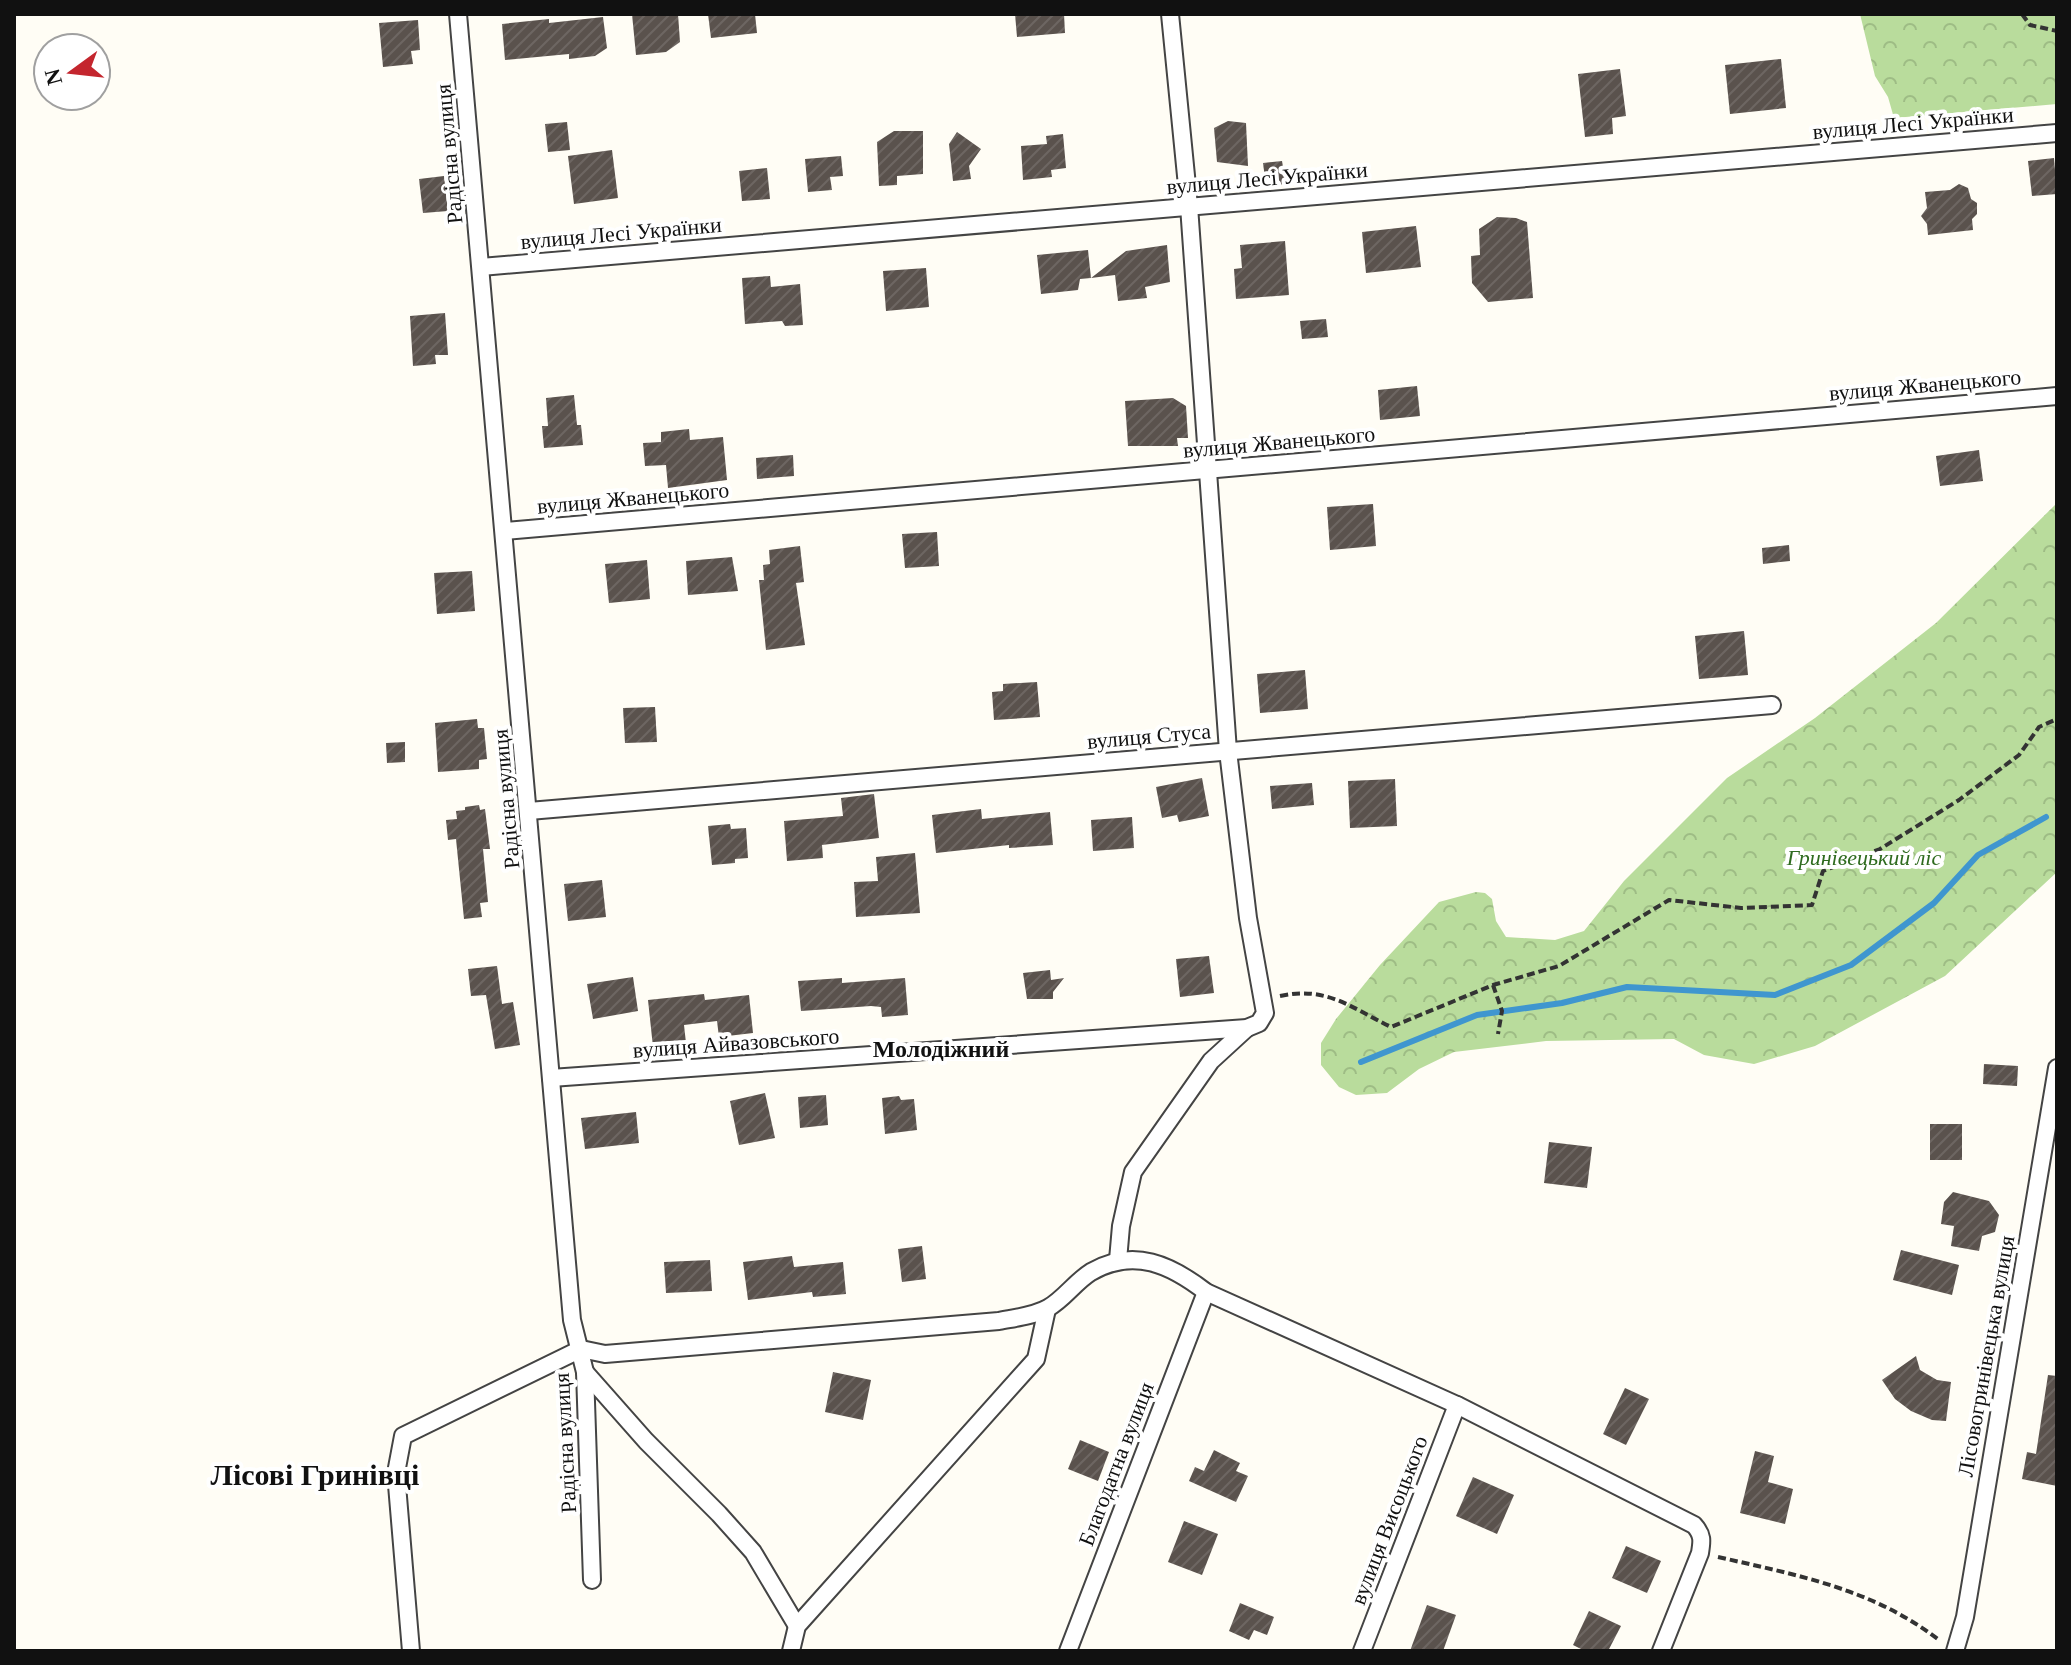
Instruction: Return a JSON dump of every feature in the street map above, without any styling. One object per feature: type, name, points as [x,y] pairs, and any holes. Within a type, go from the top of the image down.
[{"type":"street","name":"Радісна вулиця","points":[[458,14],[572,1320],[585,1372],[592,1580]]},
{"type":"street","points":[[1118,1260],[1121,1226],[1133,1172],[1211,1061],[1265,1013],[1248,918],[1228,751],[1189,206],[1170,14]]},
{"type":"street","name":"вулиця Лесі Українки","points":[[481,267],[2057,133]]},
{"type":"street","name":"вулиця Жванецького","points":[[505,531],[2057,396]]},
{"type":"street","name":"вулиця Стуса","points":[[529,811],[1772,705]]},
{"type":"street","name":"вулиця Айвазовського","points":[[551,1078],[1253,1025]]},
{"type":"street","name":"Лісовогринівецька вулиця","points":[[1950,1647],[1965,1617],[2057,1068]]},
{"type":"street","points":[[411,1651],[396,1473],[403,1436],[581,1349],[605,1354],[999,1321],[1047,1309],[1090,1273],[1118,1260],[1142,1260],[1180,1272],[1206,1292],[1457,1405],[1694,1525],[1702,1540],[1700,1553],[1661,1651]]},
{"type":"street","name":"Благодатна вулиця","points":[[1068,1651],[1206,1292]]},
{"type":"street","points":[[791,1651],[797,1626],[1036,1359],[1047,1309]]},
{"type":"street","points":[[585,1372],[646,1441],[753,1552],[797,1626]]},
{"type":"street","name":"вулиця Висоцького","points":[[1362,1651],[1457,1405]]},
{"type":"path","points":[[2022,14],[2030,25],[2057,31]]},
{"type":"path","points":[[1262,999],[1297,992],[1323,993],[1391,1027],[1493,985],[1559,966],[1669,900],[1741,908],[1812,905],[1823,871],[1880,849],[1959,800],[2019,755],[2039,727],[2057,719]]},
{"type":"path","points":[[1493,985],[1502,1011],[1498,1034]]},
{"type":"path","points":[[1700,1553],[1850,1590],[1898,1613],[1950,1647]]},
{"type":"green space","points":[[1860,14],[2057,14],[2057,104],[1894,118],[1888,97],[1875,76]]},
{"type":"green space","name":"Гринівецький ліс","points":[[2057,503],[2057,872],[1945,976],[1815,1046],[1754,1064],[1704,1055],[1674,1039],[1546,1041],[1454,1052],[1419,1069],[1387,1093],[1356,1095],[1339,1087],[1321,1065],[1321,1043],[1336,1019],[1380,965],[1439,902],[1476,892],[1485,893],[1492,899],[1496,921],[1506,937],[1555,940],[1584,931],[1624,881],[1727,778],[1815,718],[1936,623]]},
{"type":"building","points":[[632,14],[678,14],[680,42],[666,52],[636,55]]},
{"type":"building","points":[[708,14],[755,14],[757,33],[711,38]]},
{"type":"building","points":[[1015,14],[1064,14],[1065,33],[1017,37]]},
{"type":"building","points":[[603,17],[607,48],[595,56],[569,59],[569,54],[505,60],[502,24]]},
{"type":"building","points":[[418,20],[420,50],[411,51],[413,64],[383,67],[379,23]]},
{"type":"building","points":[[1781,59],[1786,108],[1730,114],[1725,65]]},
{"type":"building","points":[[1620,69],[1626,116],[1612,118],[1613,134],[1585,137],[1578,74]]},
{"type":"building","points":[[1228,121],[1246,123],[1248,166],[1217,162],[1214,128]]},
{"type":"building","points":[[567,122],[570,150],[548,152],[545,124]]},
{"type":"building","points":[[894,131],[923,131],[923,174],[897,176],[897,185],[879,186],[877,142]]},
{"type":"building","points":[[957,132],[981,149],[969,166],[971,179],[953,181],[949,144]]},
{"type":"building","points":[[1063,134],[1066,168],[1051,170],[1052,177],[1023,180],[1021,146],[1047,144],[1046,136]]},
{"type":"building","points":[[612,150],[618,198],[574,204],[568,156]]},
{"type":"building","points":[[841,156],[843,176],[830,177],[832,190],[808,192],[805,159]]},
{"type":"building","points":[[2054,158],[2057,194],[2032,196],[2028,161]]},
{"type":"building","points":[[1282,161],[1286,184],[1266,186],[1263,163]]},
{"type":"building","points":[[767,168],[770,199],[742,201],[739,171]]},
{"type":"building","points":[[444,176],[448,211],[423,213],[419,179]]},
{"type":"building","points":[[1959,184],[1968,188],[1971,199],[1977,203],[1977,214],[1972,219],[1973,230],[1928,235],[1927,224],[1921,216],[1927,208],[1925,192],[1950,190]]},
{"type":"building","points":[[1497,217],[1527,222],[1533,298],[1488,302],[1472,283],[1471,256],[1480,255],[1479,229]]},
{"type":"building","points":[[1416,226],[1421,267],[1366,273],[1362,232]]},
{"type":"building","points":[[1285,241],[1289,295],[1236,299],[1234,269],[1242,268],[1240,245]]},
{"type":"building","points":[[1167,245],[1170,282],[1145,287],[1147,298],[1118,301],[1115,275],[1091,278],[1126,251]]},
{"type":"building","points":[[1088,250],[1091,278],[1080,279],[1078,290],[1041,294],[1037,255]]},
{"type":"building","points":[[926,268],[929,307],[886,311],[883,271]]},
{"type":"building","points":[[770,276],[771,287],[800,284],[803,325],[785,326],[782,321],[745,324],[742,278]]},
{"type":"building","points":[[445,313],[448,355],[435,355],[436,364],[413,366],[410,316]]},
{"type":"building","points":[[1326,319],[1328,337],[1302,339],[1300,321]]},
{"type":"building","points":[[1417,386],[1420,416],[1380,420],[1378,390]]},
{"type":"building","points":[[574,395],[583,445],[544,448],[542,426],[548,426],[546,398]]},
{"type":"building","points":[[1173,398],[1186,406],[1188,438],[1177,438],[1178,446],[1128,446],[1125,401]]},
{"type":"building","points":[[689,429],[690,440],[723,437],[727,480],[668,488],[666,465],[645,466],[643,443],[661,442],[661,432]]},
{"type":"building","points":[[1979,450],[1983,481],[1940,486],[1936,456]]},
{"type":"building","points":[[793,455],[794,476],[757,479],[756,458]]},
{"type":"building","points":[[1373,504],[1376,546],[1330,550],[1327,507]]},
{"type":"building","points":[[937,532],[939,566],[905,568],[902,534]]},
{"type":"building","points":[[1789,545],[1790,561],[1763,564],[1762,548]]},
{"type":"building","points":[[800,546],[804,582],[796,583],[805,645],[766,650],[759,580],[764,580],[763,565],[770,564],[769,550]]},
{"type":"building","points":[[732,557],[738,591],[688,595],[686,561]]},
{"type":"building","points":[[647,560],[650,599],[609,603],[605,564]]},
{"type":"building","points":[[472,571],[475,611],[437,614],[434,573]]},
{"type":"building","points":[[1744,631],[1748,675],[1699,679],[1695,636]]},
{"type":"building","points":[[1305,670],[1308,709],[1260,713],[1257,674]]},
{"type":"building","points":[[1037,682],[1040,717],[994,720],[992,692],[1003,691],[1003,684]]},
{"type":"building","points":[[655,707],[657,742],[625,743],[623,708]]},
{"type":"building","points":[[477,719],[478,728],[484,728],[487,759],[479,760],[479,769],[438,772],[435,723]]},
{"type":"building","points":[[405,742],[405,762],[387,763],[386,743]]},
{"type":"building","points":[[1202,778],[1209,816],[1179,822],[1177,815],[1162,818],[1156,787]]},
{"type":"building","points":[[1395,779],[1397,826],[1350,828],[1348,781]]},
{"type":"building","points":[[1312,783],[1314,805],[1272,809],[1270,786]]},
{"type":"building","points":[[874,794],[879,838],[822,845],[823,858],[787,861],[784,821],[843,816],[841,798]]},
{"type":"building","points":[[479,805],[480,810],[485,809],[490,849],[483,849],[488,902],[480,903],[482,917],[464,919],[456,839],[448,840],[446,820],[457,819],[456,811]]},
{"type":"building","points":[[981,809],[982,819],[1050,812],[1053,845],[1009,848],[1009,845],[936,853],[932,815]]},
{"type":"building","points":[[1132,817],[1134,848],[1093,851],[1091,820]]},
{"type":"building","points":[[730,824],[731,829],[746,828],[748,858],[735,859],[735,863],[712,865],[708,826]]},
{"type":"building","points":[[915,853],[920,913],[856,917],[854,882],[878,881],[876,857]]},
{"type":"building","points":[[602,880],[606,917],[568,921],[564,884]]},
{"type":"building","points":[[1209,956],[1214,993],[1180,997],[1176,959]]},
{"type":"building","points":[[497,966],[502,1004],[513,1002],[520,1045],[495,1049],[486,995],[471,996],[468,969]]},
{"type":"building","points":[[1050,970],[1051,980],[1064,978],[1053,992],[1053,999],[1027,999],[1023,973]]},
{"type":"building","points":[[633,977],[638,1011],[593,1019],[587,984]]},
{"type":"building","points":[[842,978],[842,983],[905,978],[908,1015],[882,1017],[881,1007],[871,1006],[801,1011],[798,981]]},
{"type":"building","points":[[704,994],[705,1000],[749,995],[753,1033],[719,1037],[717,1021],[684,1025],[686,1043],[653,1047],[648,1000]]},
{"type":"building","points":[[1984,1064],[2018,1066],[2017,1086],[1983,1084]]},
{"type":"building","points":[[765,1093],[775,1138],[739,1145],[730,1101]]},
{"type":"building","points":[[826,1095],[828,1125],[800,1128],[798,1097]]},
{"type":"building","points":[[899,1096],[901,1100],[914,1099],[917,1130],[885,1134],[882,1098]]},
{"type":"building","points":[[636,1112],[639,1143],[585,1149],[581,1118]]},
{"type":"building","points":[[1930,1124],[1962,1124],[1962,1160],[1930,1160]]},
{"type":"building","points":[[1549,1142],[1592,1147],[1587,1188],[1544,1183]]},
{"type":"building","points":[[1953,1192],[1989,1201],[1999,1215],[1995,1232],[1982,1236],[1979,1251],[1951,1246],[1954,1226],[1941,1224],[1944,1202]]},
{"type":"building","points":[[922,1246],[926,1279],[902,1282],[898,1249]]},
{"type":"building","points":[[1901,1250],[1959,1265],[1952,1295],[1893,1280]]},
{"type":"building","points":[[792,1256],[794,1267],[843,1262],[846,1294],[813,1297],[812,1292],[748,1300],[743,1262]]},
{"type":"building","points":[[710,1260],[712,1291],[666,1293],[664,1262]]},
{"type":"building","points":[[1916,1356],[1920,1370],[1937,1380],[1951,1382],[1946,1421],[1932,1420],[1911,1411],[1895,1399],[1882,1380]]},
{"type":"building","points":[[833,1372],[871,1380],[863,1420],[825,1412]]},
{"type":"building","points":[[2048,1375],[2057,1376],[2057,1486],[2022,1479],[2027,1452],[2036,1454]]},
{"type":"building","points":[[1625,1388],[1649,1399],[1626,1445],[1603,1434]]},
{"type":"building","points":[[1080,1440],[1109,1452],[1098,1481],[1068,1469]]},
{"type":"building","points":[[1214,1450],[1240,1463],[1236,1471],[1248,1476],[1236,1502],[1189,1481],[1195,1467],[1204,1471]]},
{"type":"building","points":[[1755,1451],[1774,1456],[1768,1482],[1793,1489],[1785,1524],[1740,1513]]},
{"type":"building","points":[[1473,1477],[1514,1495],[1497,1534],[1456,1516]]},
{"type":"building","points":[[1184,1521],[1218,1534],[1202,1575],[1168,1562]]},
{"type":"building","points":[[1626,1546],[1661,1561],[1647,1593],[1612,1578]]},
{"type":"building","points":[[1240,1603],[1274,1617],[1267,1635],[1254,1630],[1249,1640],[1229,1631]]},
{"type":"building","points":[[1427,1605],[1456,1615],[1443,1651],[1410,1651]]},
{"type":"building","points":[[1589,1611],[1621,1626],[1608,1651],[1585,1651],[1573,1645]]},
{"type":"waterway","points":[[1361,1062],[1477,1015],[1562,1003],[1627,987],[1775,995],[1851,965],[1934,903],[1978,855],[2046,817]]},
{"type":"district","name":"Молодіжний","points":[[941,1049]]},
{"type":"district","name":"Лісові Гринівці","points":[[315,1474]]}]
